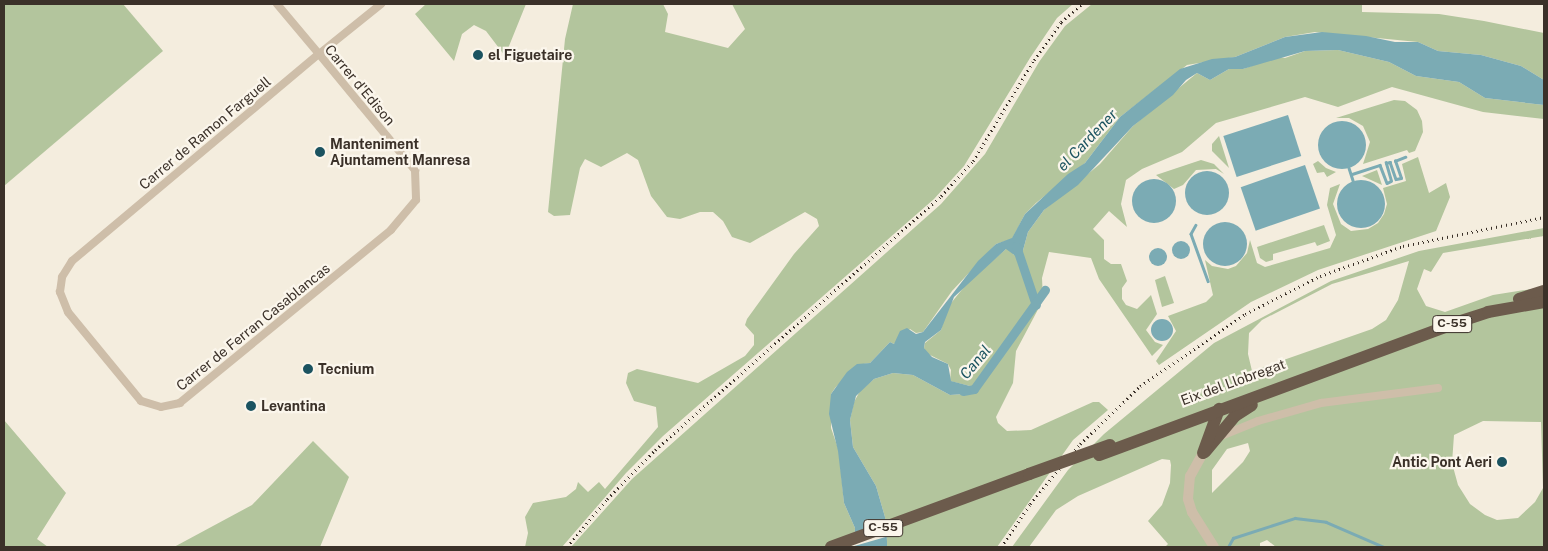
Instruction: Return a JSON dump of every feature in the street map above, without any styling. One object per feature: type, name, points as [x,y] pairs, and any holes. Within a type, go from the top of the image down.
[{"type":"highway","points":[[1519,299],[1544,291]]},
{"type":"highway","name":"Eix del Llobregat","points":[[1259,393],[1460,315],[1519,299],[1544,296]]},
{"type":"highway","name":"Eix del Llobregat","points":[[936,512],[1110,445],[1461,321],[1488,312],[1544,302]]},
{"type":"highway","points":[[1204,449],[1220,406],[1259,393]]},
{"type":"highway","points":[[1204,449],[1223,434],[1235,416],[1255,404],[1259,393]]},
{"type":"highway","points":[[1188,419],[1211,410],[1217,412],[1221,414],[1223,434]]},
{"type":"highway","points":[[1188,419],[1199,426],[1204,449]]},
{"type":"highway","name":"Eix del Llobregat","points":[[1026,478],[1099,455],[1188,419]]},
{"type":"highway","name":"C-55","points":[[831,547],[936,512]]},
{"type":"highway","name":"C-55","points":[[846,547],[936,512]]},
{"type":"street","name":"Carrer d'Edison","points":[[277,4],[415,170],[418,185]]},
{"type":"street","name":"Carrer de Ramon Farguell","points":[[60,292],[62,277],[72,260],[381,4]]},
{"type":"street","name":"Carrer de Ferran Casablancas","points":[[60,292],[68,312],[141,401],[160,407],[180,403],[391,230],[416,200],[418,185]]},
{"type":"street","points":[[1223,434],[1258,421],[1321,403],[1438,388]]},
{"type":"street","points":[[1204,449],[1190,476],[1187,490],[1190,506],[1214,547]]},
{"type":"green space","points":[[4,4],[123,4],[163,51],[4,186]]},
{"type":"green space","points":[[426,4],[526,4],[505,56],[486,31],[474,25],[462,34],[454,61],[415,14]]},
{"type":"green space","points":[[573,4],[663,4],[668,14],[665,32],[728,48],[745,29],[732,4],[1073,4],[1057,18],[1030,58],[964,166],[934,199],[663,436],[626,473],[562,547],[525,547],[528,533],[525,517],[533,503],[566,497],[576,489],[578,482],[588,492],[599,482],[605,489],[658,427],[656,407],[634,401],[626,383],[628,373],[637,369],[698,383],[745,356],[754,345],[754,335],[745,325],[747,319],[794,254],[819,226],[817,219],[805,212],[750,243],[732,237],[723,221],[713,212],[700,212],[680,219],[667,217],[651,196],[638,160],[627,153],[601,167],[585,159],[580,168],[570,215],[554,216],[548,212],[565,39]]},
{"type":"green space","points":[[1092,4],[1362,4],[1362,12],[1439,14],[1484,21],[1544,33],[1544,80],[1521,66],[1481,55],[1438,51],[1418,42],[1315,32],[1285,37],[1235,57],[1187,65],[1120,117],[1085,163],[1025,214],[1012,239],[996,244],[952,291],[923,332],[916,333],[910,329],[894,344],[890,342],[870,363],[857,365],[835,388],[831,394],[831,428],[839,451],[844,503],[855,528],[854,547],[571,547],[632,479],[941,204],[985,154],[1039,62],[1065,26]]},
{"type":"green space","points":[[1338,50],[1389,62],[1416,76],[1459,82],[1485,98],[1544,105],[1544,119],[1483,112],[1392,87],[1338,107],[1305,97],[1216,123],[1182,152],[1142,169],[1126,180],[1121,204],[1127,227],[1109,211],[1093,229],[1104,240],[1104,259],[1111,264],[1121,264],[1127,281],[1122,288],[1122,299],[1126,305],[1137,309],[1151,295],[1157,314],[1146,330],[1155,342],[1163,345],[1152,356],[1099,279],[1091,258],[1049,252],[1042,278],[1043,300],[1016,351],[1013,383],[996,417],[998,423],[1007,431],[1031,430],[1093,402],[1099,402],[1108,410],[1073,440],[997,547],[887,547],[885,517],[876,486],[853,447],[850,420],[854,402],[860,391],[874,379],[893,373],[913,375],[950,395],[977,393],[970,386],[950,381],[951,370],[948,364],[926,353],[924,348],[925,343],[941,330],[947,308],[969,281],[1006,249],[1010,249],[1014,255],[1022,254],[1028,232],[1044,210],[1100,164],[1133,126],[1197,73],[1210,80],[1229,69],[1243,69],[1277,57],[1285,58],[1305,51]]},
{"type":"green space","points":[[1394,100],[1405,101],[1417,110],[1422,121],[1423,132],[1415,151],[1409,153],[1407,150],[1363,164],[1370,142],[1363,126],[1349,118],[1336,118]]},
{"type":"green space","points":[[1219,136],[1229,168],[1212,151],[1212,144]]},
{"type":"green space","points":[[1418,157],[1429,193],[1446,183],[1450,197],[1436,231],[1318,270],[1251,302],[1159,365],[1156,361],[1176,331],[1168,316],[1206,302],[1213,295],[1205,260],[1212,266],[1228,269],[1236,266],[1247,253],[1250,240],[1257,263],[1265,267],[1330,248],[1336,235],[1327,205],[1330,188],[1340,184],[1333,204],[1341,224],[1351,231],[1368,229],[1378,223],[1384,214],[1387,204],[1383,188],[1406,181],[1402,164]]},
{"type":"green space","points":[[1201,160],[1214,164],[1224,174],[1216,169],[1196,170],[1183,185],[1174,189],[1156,175]]},
{"type":"green space","points":[[1318,161],[1326,168],[1336,172],[1327,177],[1324,172],[1317,173],[1313,164]]},
{"type":"green space","points":[[1377,170],[1382,185],[1362,176]]},
{"type":"green space","points":[[1324,225],[1330,241],[1317,246],[1315,242],[1273,254],[1273,260],[1266,262],[1260,258],[1257,247]]},
{"type":"green space","points":[[1544,228],[1544,236],[1443,253],[1431,272],[1424,269],[1417,289],[1426,306],[1445,312],[1493,295],[1544,287],[1544,547],[1276,547],[1267,540],[1260,543],[1260,547],[1165,547],[1168,544],[1148,521],[1162,505],[1170,483],[1170,460],[1162,459],[1078,496],[1056,510],[1029,547],[1012,547],[1068,470],[1104,434],[1214,343],[1331,281],[1419,251]],"holes":[[[1409,261],[1398,300],[1386,320],[1372,329],[1252,371],[1248,354],[1249,333],[1262,320],[1332,284]],[[1483,421],[1541,422],[1543,488],[1535,502],[1518,518],[1497,520],[1485,515],[1470,504],[1458,485],[1452,463],[1454,435]],[[1248,443],[1250,451],[1243,462],[1212,493],[1212,470],[1227,449]]]},
{"type":"green space","points":[[1165,276],[1174,303],[1162,307],[1155,280]]},
{"type":"green space","points":[[4,420],[66,493],[37,539],[48,547],[4,547]]},
{"type":"green space","points":[[313,441],[349,477],[320,547],[174,547],[252,505]]},
{"type":"water","points":[[1322,32],[1366,36],[1395,42],[1418,42],[1438,51],[1481,55],[1521,66],[1544,80],[1544,105],[1485,98],[1459,82],[1416,76],[1389,62],[1338,50],[1305,51],[1243,69],[1229,69],[1210,80],[1197,73],[1186,80],[1173,95],[1133,126],[1078,185],[1044,210],[1028,232],[1022,254],[1017,257],[1006,249],[954,297],[941,330],[925,342],[924,348],[932,357],[948,364],[951,381],[970,386],[978,393],[950,395],[913,375],[893,373],[874,379],[856,396],[850,420],[853,447],[876,486],[885,517],[887,547],[854,547],[855,528],[844,503],[838,451],[829,414],[831,394],[847,372],[857,364],[870,363],[890,342],[894,344],[900,331],[907,328],[916,334],[923,332],[978,261],[996,244],[1012,238],[1025,214],[1068,174],[1085,163],[1120,117],[1180,69],[1212,59],[1235,57],[1285,37]]},
{"type":"water","points":[[1288,115],[1301,156],[1237,177],[1223,136]]},
{"type":"water","points":[[1342,121],[1351,123],[1359,128],[1364,136],[1366,145],[1364,154],[1359,162],[1351,167],[1342,169],[1333,167],[1325,162],[1320,154],[1318,145],[1320,136],[1325,128],[1333,123]]},
{"type":"water","points":[[1305,165],[1320,208],[1256,231],[1241,187]]},
{"type":"water","points":[[1207,171],[1219,175],[1225,181],[1229,193],[1225,205],[1219,211],[1207,215],[1195,211],[1189,205],[1185,193],[1189,181],[1195,175]]},
{"type":"water","points":[[1154,179],[1166,183],[1172,189],[1176,201],[1172,213],[1166,219],[1154,223],[1142,219],[1136,213],[1132,201],[1136,189],[1142,183]]},
{"type":"water","points":[[1356,180],[1366,180],[1378,187],[1385,199],[1385,209],[1378,221],[1366,228],[1356,228],[1348,224],[1341,217],[1337,209],[1337,199],[1341,191],[1348,184]]},
{"type":"water","points":[[1225,222],[1237,226],[1243,232],[1247,244],[1243,256],[1237,262],[1225,266],[1213,262],[1207,256],[1203,244],[1207,232],[1213,226]]},
{"type":"water","points":[[1181,241],[1187,244],[1190,250],[1187,256],[1181,259],[1175,256],[1172,250],[1175,244]]},
{"type":"water","points":[[1158,248],[1164,251],[1167,257],[1164,263],[1158,266],[1152,263],[1149,257],[1152,251]]},
{"type":"water","points":[[1162,319],[1170,322],[1173,330],[1170,338],[1162,341],[1154,338],[1151,330],[1154,322]]},
{"type":"pier","points":[[888,521],[889,536],[851,547],[853,541]]},
{"type":"waterway","points":[[1352,174],[1380,165],[1387,183],[1391,181],[1386,163],[1390,162],[1396,179],[1401,178],[1395,161],[1405,157]]},
{"type":"waterway","points":[[1349,168],[1353,180]]},
{"type":"waterway","points":[[1196,225],[1191,234],[1208,281]]},
{"type":"waterway","name":"Canal","points":[[1016,246],[1036,305]]},
{"type":"waterway","name":"Canal","points":[[963,391],[974,389],[1045,290]]},
{"type":"waterway","points":[[1228,547],[1233,538],[1295,518],[1326,522],[1384,547]]},
{"type":"railway","points":[[567,547],[607,499],[655,450],[941,196],[973,161],[1034,60],[1061,22],[1082,4]]},
{"type":"railway","points":[[1001,547],[1030,504],[1080,444],[1140,386],[1245,314],[1320,276],[1403,246],[1544,217]]},
{"type":"place","name":"el Figuetaire","points":[[478,55]]},
{"type":"place","name":"Manteniment Ajuntament Manresa","points":[[320,152]]},
{"type":"place","name":"Tecnium","points":[[308,369]]},
{"type":"place","name":"Levantina","points":[[251,406]]},
{"type":"place","name":"Antic Pont Aeri","points":[[1502,462]]},
{"type":"water label","name":"el Cardener","points":[[1087,140]]}]
